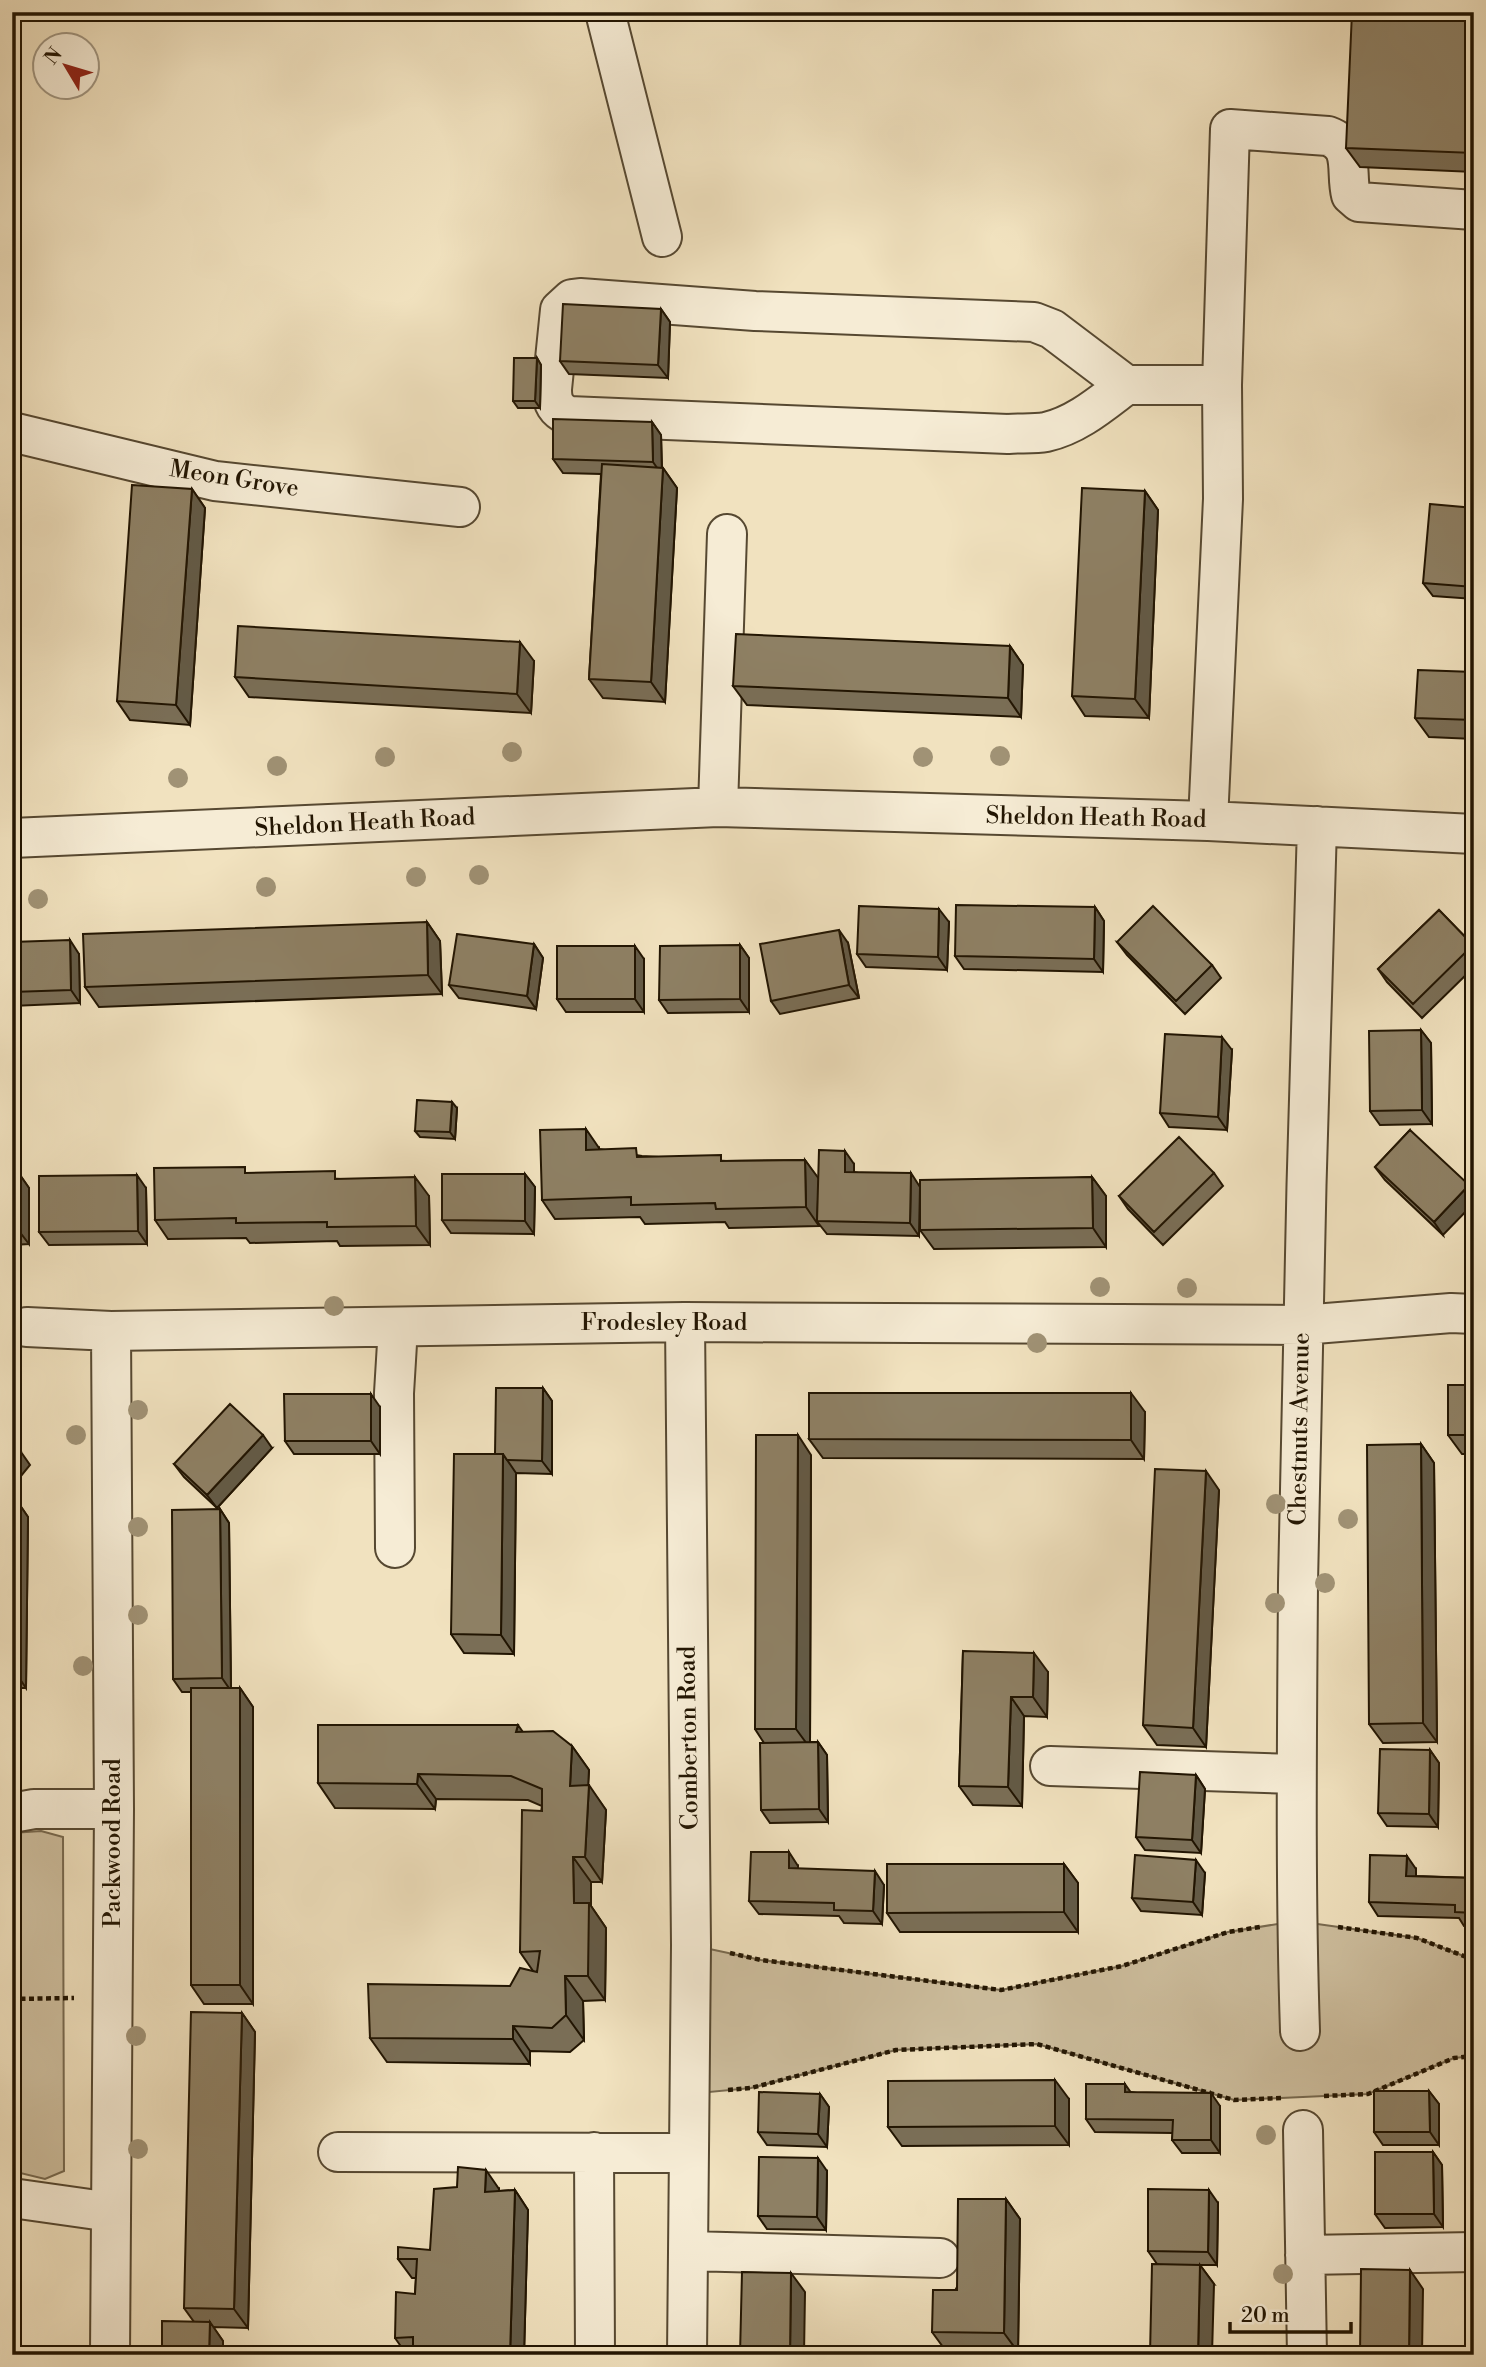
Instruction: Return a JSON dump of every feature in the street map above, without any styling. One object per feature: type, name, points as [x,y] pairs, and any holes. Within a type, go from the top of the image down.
[{"type":"street","points":[[605,12],[662,237]]},
{"type":"street","points":[[1208,821],[1223,499],[1222,385],[1230,129],[1328,136],[1339,140],[1348,161],[1352,195],[1359,202],[1474,210]]},
{"type":"street","points":[[1126,385],[1052,329],[1034,322],[755,312],[580,298],[572,299],[560,310],[552,401],[569,416],[1008,433],[1045,432],[1062,427],[1085,415],[1126,385],[1222,385]]},
{"type":"street","name":"Meon Grove","points":[[12,432],[215,481],[460,507]]},
{"type":"street","points":[[718,807],[727,534]]},
{"type":"street","name":"Sheldon Heath Road","points":[[12,838],[718,807],[1208,821],[1474,834]]},
{"type":"street","name":"Chestnuts Avenue","points":[[1300,2031],[1296,1921],[1296,1774],[1302,1325],[1317,826]]},
{"type":"street","name":"Frodesley Road","points":[[27,1327],[111,1331],[685,1322],[1302,1325],[1451,1313],[1474,1314]]},
{"type":"street","name":"Comberton Road","points":[[685,1322],[691,1945],[687,2355]]},
{"type":"street","points":[[395,1548],[394,1393],[398,1327]]},
{"type":"street","name":"Packwood Road","points":[[110,2355],[114,1809],[111,1331]]},
{"type":"street","points":[[1050,1766],[1296,1774]]},
{"type":"street","points":[[12,1813],[34,1809],[114,1809]]},
{"type":"street","points":[[1302,2108],[1307,2355]]},
{"type":"street","points":[[338,2152],[688,2153]]},
{"type":"street","points":[[594,2152],[595,2355]]},
{"type":"street","points":[[12,2198],[111,2213]]},
{"type":"street","points":[[688,2251],[940,2258]]},
{"type":"street","points":[[1305,2255],[1474,2252]]},
{"type":"path","points":[[691,1945],[761,1960],[1001,1990],[1122,1966],[1228,1932],[1296,1921],[1417,1938],[1474,1960]]},
{"type":"path","points":[[12,1999],[112,1997]]},
{"type":"path","points":[[725,2090],[751,2088],[896,2050],[1037,2044],[1234,2100],[1302,2108],[1368,2094],[1454,2058],[1474,2056]]},
{"type":"shaded area","points":[[41,1831],[63,1837],[64,2171],[45,2179],[12,2171],[12,1833]]},
{"type":"shaded area","points":[[1296,1921],[1417,1938],[1474,1960],[1474,2056],[1454,2058],[1368,2094],[1234,2100],[1037,2044],[896,2050],[751,2088],[699,2093],[691,1945],[761,1960],[1001,1990],[1122,1966],[1228,1932]]},
{"type":"building","points":[[1352,12],[1474,12],[1474,153],[1346,148]]},
{"type":"building","points":[[563,304],[661,309],[658,365],[560,361]]},
{"type":"building","points":[[514,358],[537,358],[535,401],[513,401]]},
{"type":"building","points":[[553,419],[652,422],[653,462],[553,459]]},
{"type":"building","points":[[602,464],[663,468],[651,682],[589,679]]},
{"type":"building","points":[[132,485],[192,489],[176,705],[117,701]]},
{"type":"building","points":[[1082,488],[1145,491],[1135,699],[1072,696]]},
{"type":"building","points":[[1430,504],[1474,508],[1474,587],[1423,583]]},
{"type":"building","points":[[238,626],[520,642],[517,694],[235,677]]},
{"type":"building","points":[[736,634],[1010,646],[1008,698],[733,686]]},
{"type":"building","points":[[1418,670],[1474,672],[1474,720],[1415,718]]},
{"type":"building","points":[[956,905],[1095,907],[1094,959],[955,956]]},
{"type":"building","points":[[859,906],[939,909],[938,957],[857,954]]},
{"type":"building","points":[[1153,906],[1212,965],[1176,1001],[1117,942]]},
{"type":"building","points":[[1439,910],[1473,945],[1413,1004],[1378,969]]},
{"type":"building","points":[[427,922],[428,975],[85,987],[83,934]]},
{"type":"building","points":[[839,930],[849,985],[771,1001],[760,944]]},
{"type":"building","points":[[457,934],[534,944],[527,996],[449,985]]},
{"type":"building","points":[[70,940],[71,990],[12,992],[12,942]]},
{"type":"building","points":[[740,945],[740,999],[659,1000],[660,946]]},
{"type":"building","points":[[557,946],[635,946],[635,999],[557,999]]},
{"type":"building","points":[[1421,1030],[1422,1110],[1370,1111],[1369,1031]]},
{"type":"building","points":[[1165,1034],[1222,1037],[1218,1117],[1160,1113]]},
{"type":"building","points":[[417,1100],[452,1102],[450,1132],[415,1131]]},
{"type":"building","points":[[586,1129],[586,1150],[636,1148],[637,1157],[721,1155],[721,1161],[805,1160],[806,1207],[716,1209],[715,1203],[631,1205],[631,1197],[542,1200],[540,1130]]},
{"type":"building","points":[[1410,1130],[1469,1185],[1434,1222],[1375,1167]]},
{"type":"building","points":[[1179,1137],[1214,1173],[1154,1232],[1119,1196]]},
{"type":"building","points":[[819,1150],[845,1151],[845,1172],[911,1173],[910,1223],[817,1221]]},
{"type":"building","points":[[245,1167],[245,1173],[335,1171],[335,1179],[415,1177],[416,1226],[327,1227],[327,1222],[236,1223],[236,1218],[155,1220],[154,1168]]},
{"type":"building","points":[[442,1174],[525,1174],[525,1221],[442,1220]]},
{"type":"building","points":[[12,1175],[20,1175],[19,1231],[12,1231]]},
{"type":"building","points":[[137,1175],[138,1231],[39,1232],[39,1176]]},
{"type":"building","points":[[1092,1177],[1093,1228],[920,1230],[920,1180]]},
{"type":"building","points":[[1448,1385],[1474,1385],[1474,1435],[1448,1435]]},
{"type":"building","points":[[496,1388],[543,1388],[542,1461],[507,1460],[503,1454],[495,1454]]},
{"type":"building","points":[[809,1393],[1131,1393],[1131,1440],[809,1439]]},
{"type":"building","points":[[284,1394],[371,1394],[371,1441],[285,1441]]},
{"type":"building","points":[[230,1404],[263,1435],[207,1495],[174,1464]]},
{"type":"building","points":[[756,1435],[798,1435],[796,1729],[755,1729]]},
{"type":"building","points":[[1421,1444],[1423,1723],[1369,1724],[1367,1445]]},
{"type":"building","points":[[12,1445],[21,1452],[12,1463]]},
{"type":"building","points":[[454,1454],[503,1454],[501,1635],[451,1634]]},
{"type":"building","points":[[1155,1469],[1206,1471],[1193,1728],[1143,1725]]},
{"type":"building","points":[[12,1498],[15,1498],[13,1669],[12,1669]]},
{"type":"building","points":[[220,1509],[222,1678],[173,1679],[172,1510]]},
{"type":"building","points":[[963,1651],[1034,1653],[1033,1697],[1011,1697],[1008,1787],[959,1786]]},
{"type":"building","points":[[191,1688],[240,1688],[240,1985],[191,1985]]},
{"type":"building","points":[[318,1725],[518,1725],[516,1732],[553,1731],[572,1746],[570,1786],[589,1785],[585,1857],[573,1857],[574,1903],[589,1903],[588,1976],[565,1976],[566,2015],[552,2028],[513,2026],[513,2039],[370,2038],[368,1984],[510,1986],[520,1968],[537,1972],[540,1951],[520,1952],[522,1810],[542,1811],[542,1789],[511,1776],[418,1774],[417,1784],[318,1783]]},
{"type":"building","points":[[818,1742],[819,1809],[761,1810],[760,1743]]},
{"type":"building","points":[[1380,1749],[1430,1750],[1429,1814],[1378,1813]]},
{"type":"building","points":[[1140,1772],[1196,1775],[1192,1840],[1136,1837]]},
{"type":"building","points":[[751,1852],[789,1852],[789,1868],[875,1871],[873,1911],[834,1910],[834,1903],[749,1901]]},
{"type":"building","points":[[1135,1855],[1196,1860],[1193,1902],[1132,1898]]},
{"type":"building","points":[[1370,1855],[1407,1856],[1406,1876],[1474,1878],[1474,1913],[1455,1912],[1455,1905],[1369,1902]]},
{"type":"building","points":[[887,1864],[1064,1864],[1064,1912],[887,1913]]},
{"type":"building","points":[[191,2012],[242,2013],[234,2309],[184,2308]]},
{"type":"building","points":[[1055,2080],[1055,2126],[888,2127],[888,2081]]},
{"type":"building","points":[[1086,2084],[1125,2084],[1125,2092],[1211,2093],[1211,2140],[1172,2140],[1173,2120],[1086,2119]]},
{"type":"building","points":[[1374,2091],[1429,2091],[1430,2132],[1374,2132]]},
{"type":"building","points":[[759,2092],[820,2094],[818,2134],[758,2132]]},
{"type":"building","points":[[1375,2152],[1433,2152],[1434,2214],[1375,2214]]},
{"type":"building","points":[[759,2157],[818,2158],[817,2217],[758,2216]]},
{"type":"building","points":[[458,2167],[486,2170],[485,2192],[515,2190],[510,2355],[413,2355],[413,2337],[395,2338],[396,2292],[415,2294],[417,2259],[398,2259],[398,2247],[430,2250],[434,2189],[457,2187]]},
{"type":"building","points":[[1148,2189],[1209,2190],[1208,2252],[1148,2251]]},
{"type":"building","points":[[958,2199],[1006,2199],[1004,2333],[932,2332],[933,2290],[957,2290]]},
{"type":"building","points":[[1152,2264],[1200,2265],[1198,2355],[1150,2355]]},
{"type":"building","points":[[1361,2269],[1410,2270],[1409,2355],[1360,2355]]},
{"type":"building","points":[[742,2272],[791,2273],[790,2355],[740,2355]]},
{"type":"building","points":[[162,2321],[210,2322],[209,2355],[162,2355]]}]
